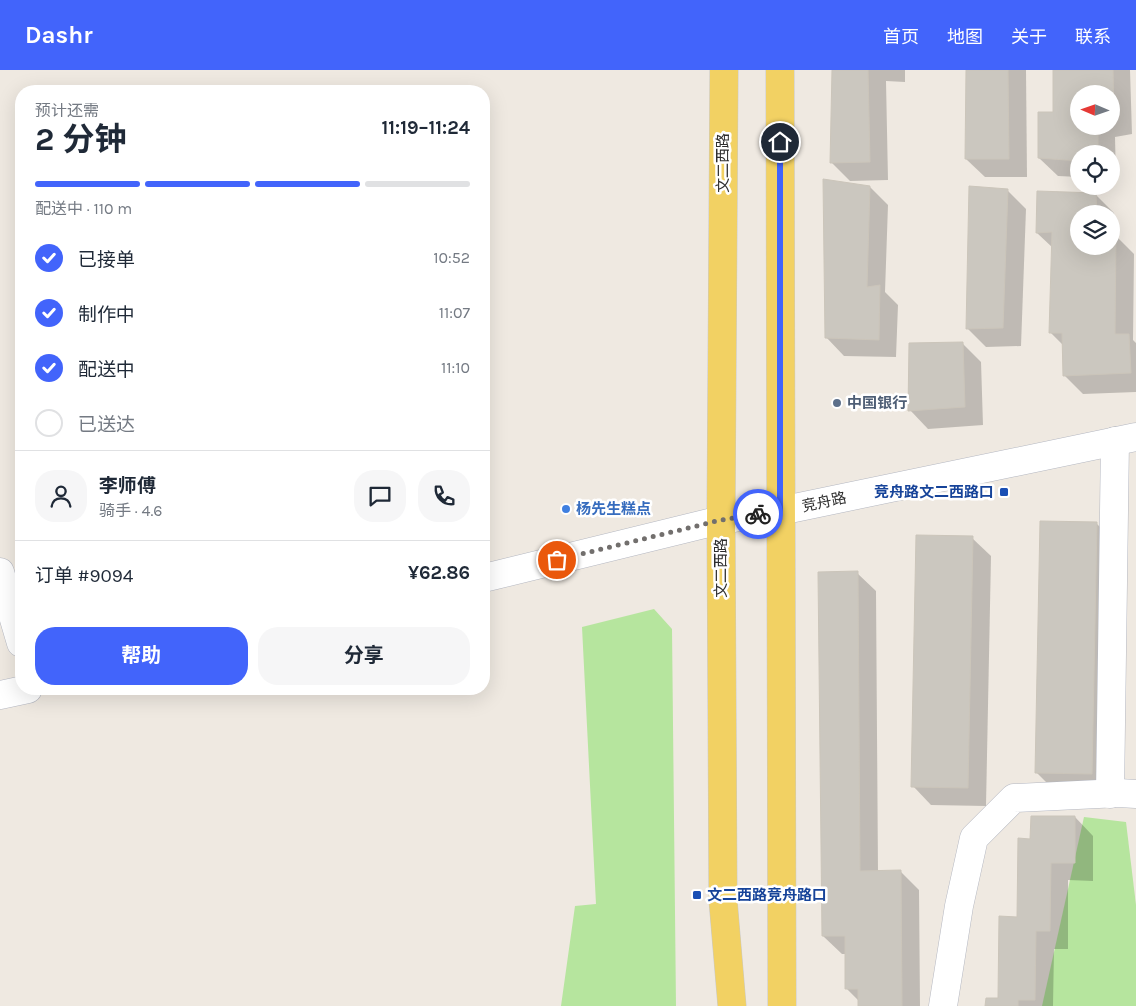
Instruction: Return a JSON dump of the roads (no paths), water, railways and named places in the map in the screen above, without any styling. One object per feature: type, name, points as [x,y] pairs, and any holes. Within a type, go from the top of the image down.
[{"type":"main road","name":"文二西路","points":[[724,70],[721,520],[723,900],[732,1006]]},
{"type":"main road","points":[[780,70],[782,1006]]},
{"type":"street","name":"竞舟路","points":[[490,577],[721,520],[780,511],[1126,439]]},
{"type":"street","points":[[942,1006],[959,906],[974,838],[1014,798],[1123,794],[1126,439]]},
{"type":"street","points":[[0,572],[15,623]]},
{"type":"street","points":[[0,695],[15,692]]},
{"type":"place","name":"中国银行","points":[[837,403]]},
{"type":"place","name":"竞舟路文二西路口","points":[[1004,492]]},
{"type":"place","name":"杨先生糕点","points":[[566,509]]},
{"type":"place","name":"文二西路竞舟路口","points":[[697,895]]}]
